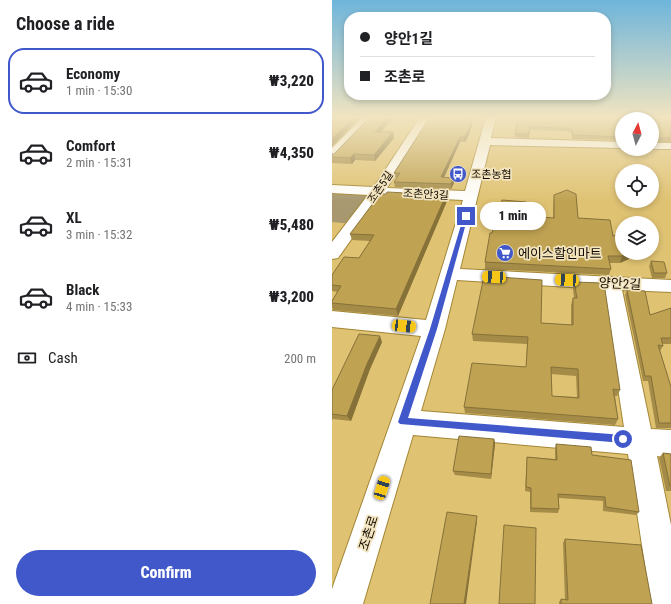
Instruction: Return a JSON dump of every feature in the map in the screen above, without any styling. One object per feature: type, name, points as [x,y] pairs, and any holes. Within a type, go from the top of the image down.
[{"type":"street","points":[[332,155],[342,145]]},
{"type":"street","name":"조촌5길","points":[[332,254],[378,191],[407,145]]},
{"type":"street","name":"조촌로","points":[[345,604],[434,329],[471,196],[483,145]]},
{"type":"street","name":"조촌안3길","points":[[332,189],[471,196]]},
{"type":"street","name":"양안2길","points":[[449,274],[671,286]]},
{"type":"street","points":[[611,282],[669,604]]},
{"type":"street","points":[[332,319],[434,329]]},
{"type":"street","points":[[403,422],[639,440],[671,444]]},
{"type":"shaded area","points":[[332,192],[374,195],[353,224],[332,222]]},
{"type":"building","points":[[343,145],[382,145],[374,155],[354,154],[350,158],[332,157],[332,154],[334,154]]},
{"type":"building","points":[[412,145],[456,145],[441,177],[453,178],[451,184],[394,182],[400,173],[394,173]]},
{"type":"building","points":[[567,190],[576,194],[578,218],[610,220],[613,236],[615,235],[615,256],[608,256],[611,269],[485,262],[490,233],[492,233],[495,219],[498,219],[502,200],[526,202],[525,216],[554,218],[554,195]]},
{"type":"building","points":[[387,192],[446,195],[396,309],[332,303],[341,286],[332,285],[332,275],[344,257],[359,258],[374,235],[350,234],[380,194],[386,194]]},
{"type":"building","points":[[651,261],[664,262],[667,273],[654,273]]},
{"type":"building","points":[[484,276],[542,280],[541,323],[573,325],[573,298],[577,298],[574,282],[604,283],[620,390],[613,389],[618,419],[464,407],[472,363],[526,367],[528,337],[472,334]],"holes":[[[551,367],[578,369],[579,398],[552,396]]]},
{"type":"building","points":[[627,290],[645,291],[650,315],[671,308],[671,338],[661,338],[663,346],[658,345],[671,387],[671,423],[659,423],[651,376],[645,376]]},
{"type":"building","points":[[359,334],[380,336],[367,364],[347,416],[332,414],[332,390]]},
{"type":"building","points":[[459,436],[494,439],[491,474],[453,471]]},
{"type":"building","points":[[556,444],[591,447],[592,455],[631,460],[639,512],[606,507],[605,497],[558,494],[559,509],[531,508],[531,488],[526,487],[527,457],[557,460]]},
{"type":"building","points":[[663,453],[671,454],[671,486],[670,486]]},
{"type":"building","points":[[447,512],[477,516],[464,604],[430,604]]},
{"type":"building","points":[[504,525],[536,528],[535,604],[499,604]]},
{"type":"building","points":[[565,539],[641,545],[652,604],[561,604],[561,599],[568,600]]},
{"type":"place","name":"조촌농협","points":[[458,174]]},
{"type":"place","name":"에이스할인마트","points":[[505,253]]},
{"type":"route","points":[[466,216],[434,329],[403,422],[623,439]]}]
